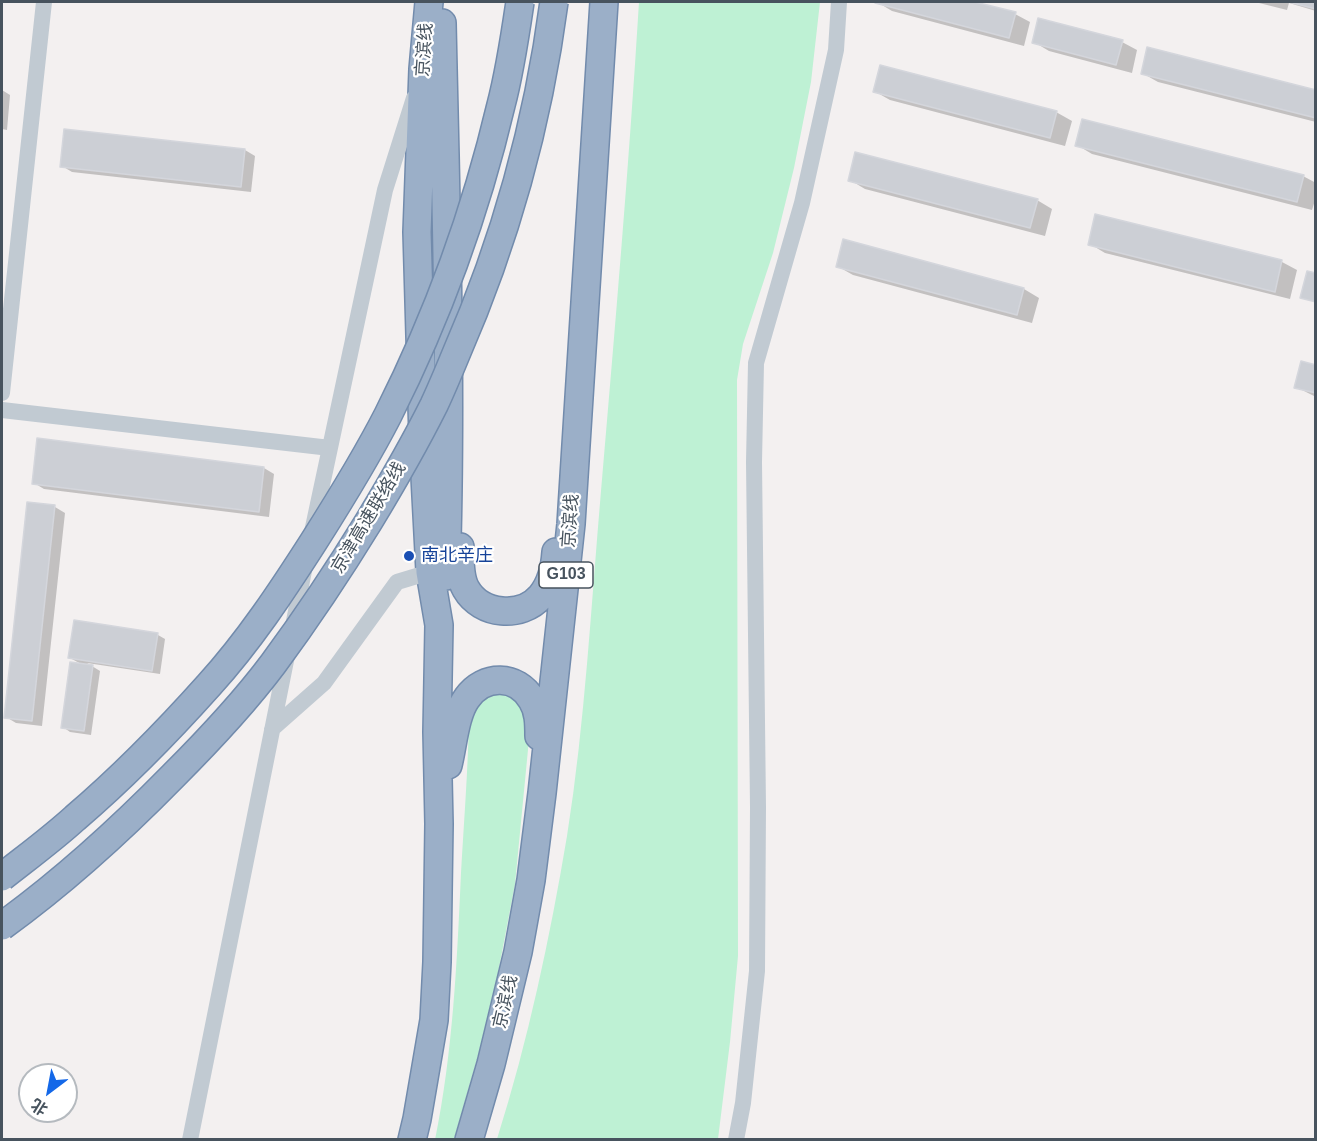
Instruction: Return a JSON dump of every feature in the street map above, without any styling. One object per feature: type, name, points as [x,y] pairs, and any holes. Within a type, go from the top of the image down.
[{"type":"highway","name":"京滨线","points":[[412,1140],[434,1020],[438,962],[439,625],[430,572],[423,439],[417,232],[423,69],[429,2]]},
{"type":"highway","points":[[439,2],[442,21],[446,187],[449,494],[446,577],[439,625]]},
{"type":"highway","name":"京津高速联络线","points":[[2,877],[75,819],[122,776],[211,683],[283,591],[342,497],[388,416],[460,246],[472,211],[501,104],[513,50],[520,2]]},
{"type":"highway","name":"京津高速联络线","points":[[2,926],[35,902],[140,811],[222,725],[271,666],[325,591],[398,472],[435,403],[478,301],[498,246],[535,113],[554,2]]},
{"type":"highway","name":"京滨线","points":[[469,1140],[508,999],[526,913],[534,860],[571,524],[604,2]]},
{"type":"highway","points":[[448,439],[464,586],[474,600],[487,608],[501,612],[517,611],[533,604],[543,594],[551,578],[555,562],[565,472],[577,435]]},
{"type":"highway","points":[[439,824],[460,711],[467,697],[479,686],[494,680],[509,681],[527,693],[539,715],[538,755],[531,827],[534,860]]},
{"type":"street","points":[[2,393],[44,2]]},
{"type":"street","points":[[736,1140],[743,1102],[758,971],[754,462],[756,363],[802,203],[836,50],[839,2]]},
{"type":"street","points":[[190,1140],[272,729],[385,190],[423,69]]},
{"type":"street","points":[[2,410],[330,448]]},
{"type":"street","points":[[272,729],[324,683],[397,582],[430,572]]},
{"type":"green space","points":[[639,2],[820,2],[811,82],[794,168],[773,253],[743,344],[737,380],[738,956],[718,1139],[497,1139],[519,1065],[546,951],[573,793],[587,664],[622,246]]},
{"type":"green space","points":[[494,694],[505,694],[518,699],[530,729],[515,884],[498,973],[479,1052],[454,1139],[435,1140],[446,1074],[453,1007],[469,718],[481,698]]},
{"type":"building","points":[[875,2],[975,2],[1016,12],[1009,38]]},
{"type":"building","points":[[1289,2],[1316,2],[1316,9]]},
{"type":"building","points":[[1038,18],[1123,40],[1116,65],[1032,43]]},
{"type":"building","points":[[1147,47],[1316,90],[1316,118],[1141,74]]},
{"type":"building","points":[[880,65],[1057,111],[1050,138],[873,92]]},
{"type":"building","points":[[1082,119],[1304,175],[1297,202],[1075,146]]},
{"type":"building","points":[[64,129],[245,149],[241,187],[60,167]]},
{"type":"building","points":[[855,152],[1038,199],[1030,228],[848,181]]},
{"type":"building","points":[[1095,214],[1282,260],[1275,292],[1088,245]]},
{"type":"building","points":[[843,239],[1024,288],[1017,315],[836,267]]},
{"type":"building","points":[[1307,271],[1316,273],[1316,302],[1300,298]]},
{"type":"building","points":[[1301,361],[1316,365],[1316,393],[1294,388]]},
{"type":"building","points":[[37,438],[264,467],[259,512],[32,484]]},
{"type":"building","points":[[27,502],[55,505],[32,721],[4,718]]},
{"type":"building","points":[[74,620],[158,633],[152,671],[68,658]]},
{"type":"building","points":[[70,662],[93,665],[84,731],[61,728]]},
{"type":"place","name":"南北辛庄","points":[[409,556]]}]
